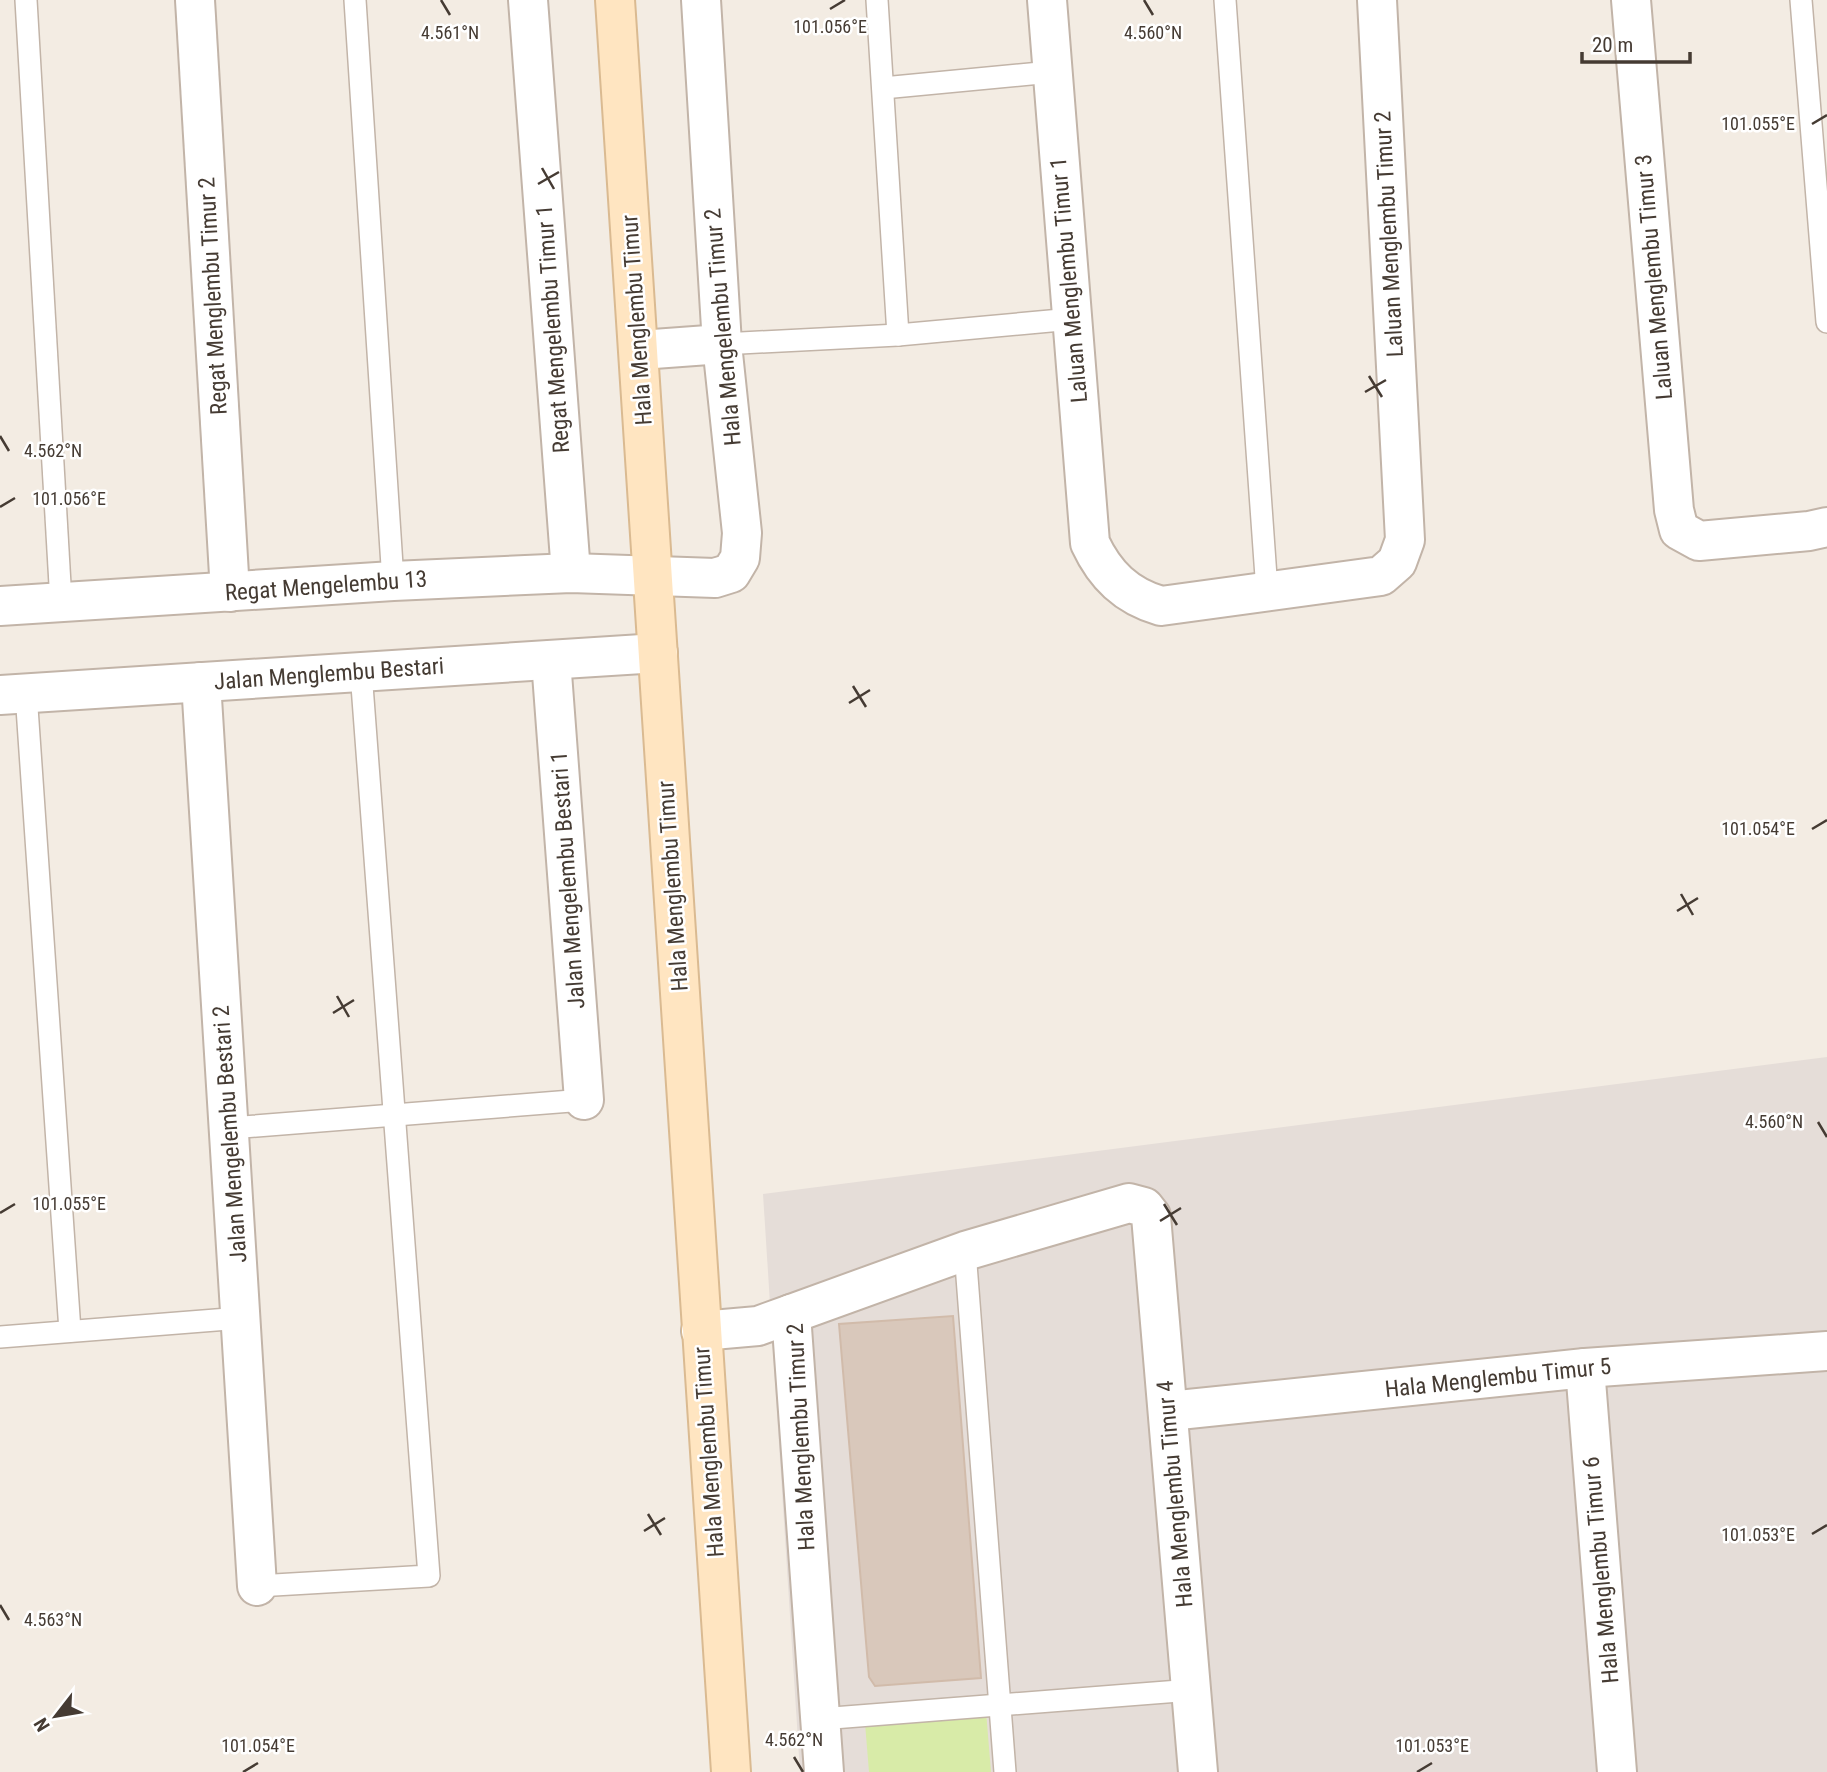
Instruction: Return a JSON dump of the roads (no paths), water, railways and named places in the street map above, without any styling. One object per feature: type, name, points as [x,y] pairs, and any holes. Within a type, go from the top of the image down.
[{"type":"street","name":"Regat Menglembu Timur 2","points":[[195,0],[230,592]]},
{"type":"street","name":"Regat Mengelembu Timur 1","points":[[528,0],[571,573]]},
{"type":"street","name":"Hala Menglembu Timur","points":[[615,0],[731,1772]]},
{"type":"street","name":"Hala Mengelembu Timur 2","points":[[653,574],[715,578],[731,573],[740,558],[742,533],[722,344],[701,0]]},
{"type":"street","name":"Laluan Menglembu Timur 1","points":[[1047,0],[1090,543],[1097,558]]},
{"type":"street","name":"Laluan Menglembu Timur 2","points":[[1097,558],[1116,581],[1139,599],[1161,606],[1381,576],[1397,562],[1405,540],[1377,0]]},
{"type":"street","name":"Laluan Menglembu Timur 3","points":[[1631,0],[1674,510],[1679,530],[1699,541],[1827,527]]},
{"type":"street","points":[[639,350],[722,344]]},
{"type":"street","name":"Regat Mengelembu 13","points":[[0,606],[393,581],[571,573],[653,574]]},
{"type":"street","name":"Jalan Menglembu Bestari","points":[[13,694],[658,653]]},
{"type":"street","name":"Jalan Mengelembu Bestari 1","points":[[551,660],[584,1100]]},
{"type":"street","name":"Jalan Mengelembu Bestari 2","points":[[201,682],[257,1586]]},
{"type":"street","name":"Hala Menglembu Timur 2","points":[[824,1772],[791,1314],[965,1251],[1129,1203],[1144,1207],[1151,1216]]},
{"type":"street","name":"Hala Menglembu Timur 4","points":[[1151,1216],[1198,1772]]},
{"type":"street","points":[[701,1331],[758,1326],[791,1314]]},
{"type":"street","name":"Hala Menglembu Timur 5","points":[[1169,1411],[1585,1368],[1827,1351]]},
{"type":"street","name":"Hala Menglembu Timur 6","points":[[1585,1368],[1617,1772]]},
{"type":"lane","points":[[26,0],[61,602]]},
{"type":"lane","points":[[355,0],[393,581]]},
{"type":"lane","points":[[877,0],[898,335]]},
{"type":"lane","points":[[1225,0],[1267,590]]},
{"type":"lane","points":[[1801,0],[1827,322]]},
{"type":"lane","points":[[883,88],[1051,72]]},
{"type":"lane","points":[[722,344],[898,335],[1072,320]]},
{"type":"lane","points":[[257,1586],[429,1576],[361,672]]},
{"type":"lane","points":[[13,694],[70,1331]]},
{"type":"lane","points":[[230,1128],[584,1100]]},
{"type":"lane","points":[[965,1251],[1005,1772]]},
{"type":"lane","points":[[0,1337],[241,1318]]},
{"type":"lane","points":[[820,1719],[1192,1690]]}]
